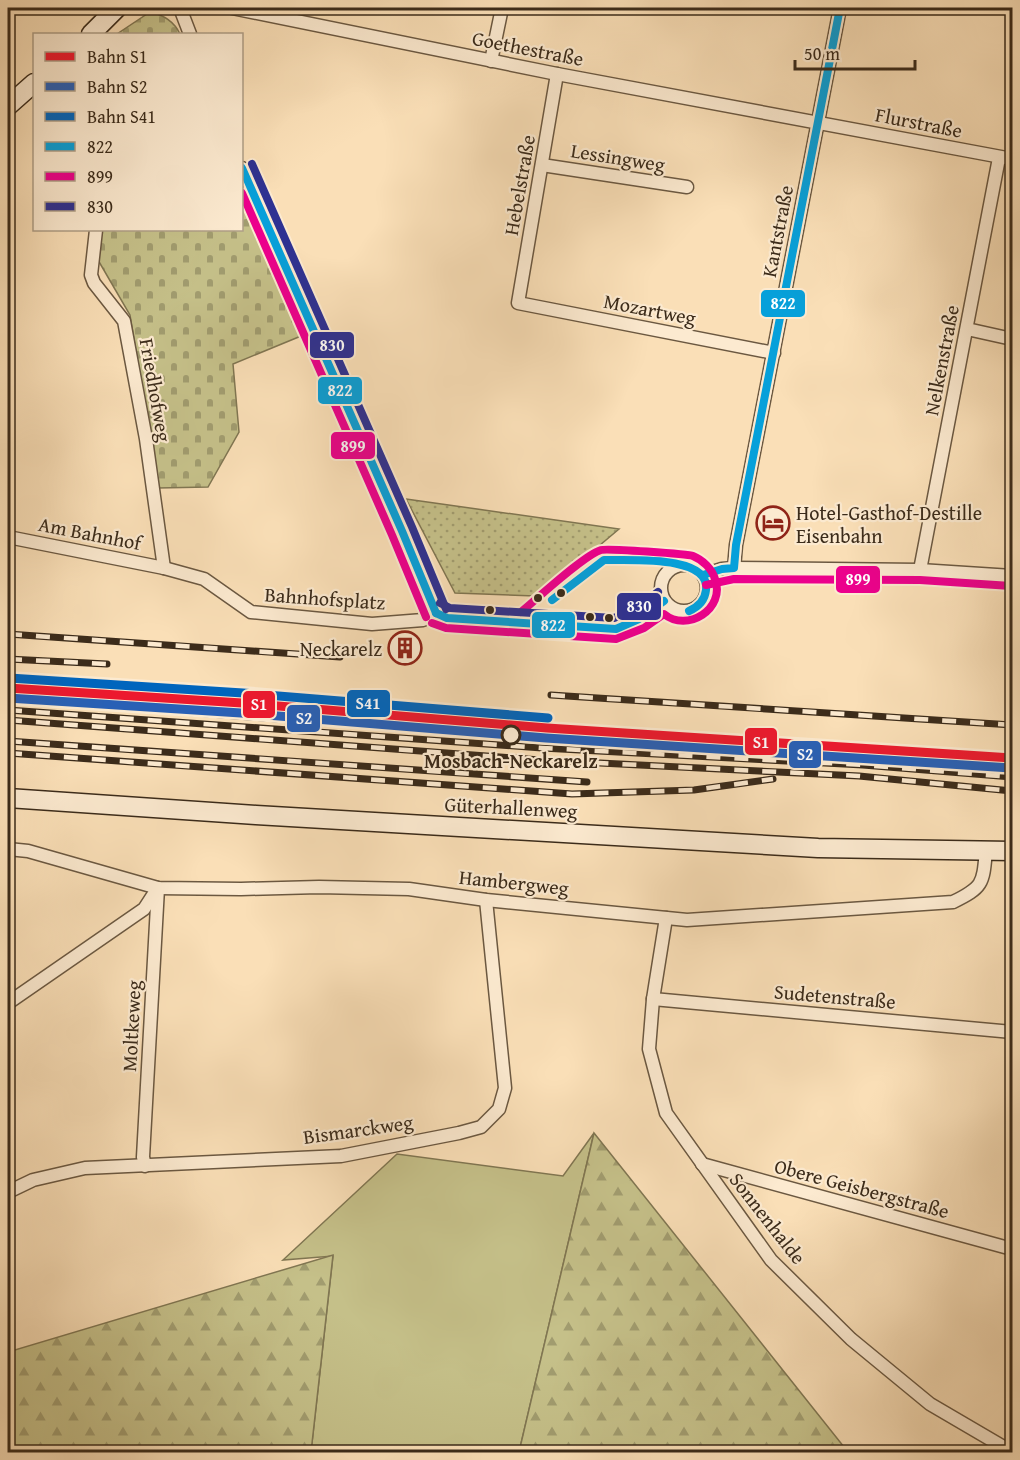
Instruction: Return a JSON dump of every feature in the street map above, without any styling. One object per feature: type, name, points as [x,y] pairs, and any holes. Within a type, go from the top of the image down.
[{"type":"street","points":[[100,31],[117,8]]},
{"type":"street","points":[[100,31],[133,8]]},
{"type":"street","points":[[180,8],[190,33]]},
{"type":"street","name":"Goethestraße","points":[[232,8],[557,74],[818,123]]},
{"type":"street","points":[[491,61],[502,8]]},
{"type":"street","name":"Kantstraße","points":[[734,568],[738,534],[840,8]]},
{"type":"street","name":"Hebelstraße","points":[[518,303],[557,74]]},
{"type":"street","points":[[8,106],[33,83]]},
{"type":"street","name":"Flurstraße","points":[[818,123],[1012,159]]},
{"type":"street","name":"Nelkenstraße","points":[[920,570],[999,158]]},
{"type":"street","name":"Lessingweg","points":[[542,165],[687,187]]},
{"type":"street","points":[[243,170],[436,613]]},
{"type":"street","name":"Friedhofweg","points":[[96,231],[91,275],[94,283],[124,321],[146,439],[164,568]]},
{"type":"street","name":"Mozartweg","points":[[518,303],[774,352]]},
{"type":"street","points":[[967,329],[1012,339]]},
{"type":"street","name":"Am Bahnhof","points":[[8,537],[164,568]]},
{"type":"street","points":[[689,566],[703,575],[707,589],[703,601],[693,609],[682,611],[674,609],[664,601],[661,584],[671,570],[689,566]]},
{"type":"street","name":"Bahnhofsplatz","points":[[164,568],[204,579],[251,612],[372,624],[423,620],[436,613],[447,618],[616,629],[639,619],[664,601]]},
{"type":"street","points":[[703,575],[722,568],[734,568],[920,570],[1012,576]]},
{"type":"street","name":"Güterhallenweg","points":[[8,798],[268,816],[818,848],[1012,851]]},
{"type":"street","name":"Hambergweg","points":[[8,849],[28,850],[158,888],[410,889],[486,900],[687,920],[953,902],[974,892],[984,876],[986,850]]},
{"type":"street","points":[[8,1003],[144,909],[158,888]]},
{"type":"street","name":"Moltkeweg","points":[[145,1166],[143,1157],[158,888]]},
{"type":"street","name":"Bismarckweg","points":[[8,1192],[33,1180],[85,1168],[341,1156],[481,1127],[500,1109],[505,1088],[486,900]]},
{"type":"street","name":"Sonnenhalde","points":[[666,918],[653,999],[650,1049],[666,1113],[771,1260],[851,1339],[930,1404],[1012,1452]]},
{"type":"street","name":"Sudetenstraße","points":[[653,999],[1012,1032]]},
{"type":"street","name":"Obere Geisbergstraße","points":[[702,1164],[1012,1249]]},
{"type":"green space","points":[[150,12],[168,19],[179,33],[118,33]]},
{"type":"green space","points":[[243,202],[301,336],[233,364],[239,432],[208,487],[158,488],[130,315],[98,260],[102,231],[243,231]]},
{"type":"green space","points":[[406,499],[619,529],[535,596],[455,593]]},
{"type":"green space","points":[[594,1133],[519,1452],[311,1452],[333,1256],[283,1260],[397,1154],[563,1176]]},
{"type":"green space","points":[[594,1133],[848,1452],[519,1452]]},
{"type":"green space","points":[[333,1255],[311,1452],[8,1452],[8,1352]]},
{"type":"railway","points":[[8,634],[340,657]]},
{"type":"railway","points":[[8,659],[107,664]]},
{"type":"railway","points":[[551,695],[1012,725]]},
{"type":"railway","points":[[8,699],[544,739],[1012,766]]},
{"type":"railway","points":[[8,710],[542,748],[863,765],[1012,777]]},
{"type":"railway","points":[[8,720],[540,760],[859,776],[1012,791]]},
{"type":"railway","points":[[8,741],[587,782]]},
{"type":"railway","points":[[8,753],[572,794],[694,790],[773,779]]},
{"type":"rail line","name":"S41","points":[[9,678],[243,693],[548,718]]},
{"type":"rail line","name":"S1","points":[[8,688],[242,703],[547,728],[1012,758]]},
{"type":"rail line","name":"S2","points":[[8,698],[241,713],[546,738],[1011,768]]},
{"type":"transit line","name":"822","points":[[703,575],[734,568],[736,545],[840,8]]},
{"type":"transit line","name":"830","points":[[252,164],[446,609]]},
{"type":"transit line","name":"822","points":[[243,170],[436,613]]},
{"type":"transit line","name":"899","points":[[243,195],[426,617]]},
{"type":"transit line","name":"899","points":[[432,623],[446,628],[616,639],[644,628],[664,614],[683,621],[702,615],[715,600],[717,590],[714,575],[709,568],[693,556],[601,550],[572,568],[521,612]]},
{"type":"transit line","name":"822","points":[[552,600],[604,560],[647,560],[682,565],[695,570],[704,578],[706,590],[703,600],[689,611]]},
{"type":"transit line","name":"899","points":[[706,585],[734,579],[920,580],[1011,586]]},
{"type":"transit line","name":"830","points":[[440,603],[450,608],[614,618],[634,610],[658,592]]},
{"type":"transit line","name":"822","points":[[436,613],[447,618],[616,629],[639,619],[664,601]]},
{"type":"place","name":"Hotel-Gasthof-Destille Eisenbahn","points":[[773,523]]},
{"type":"place","name":"Neckarelz","points":[[405,648]]},
{"type":"place","name":"Mosbach-Neckarelz","points":[[511,735]]}]
